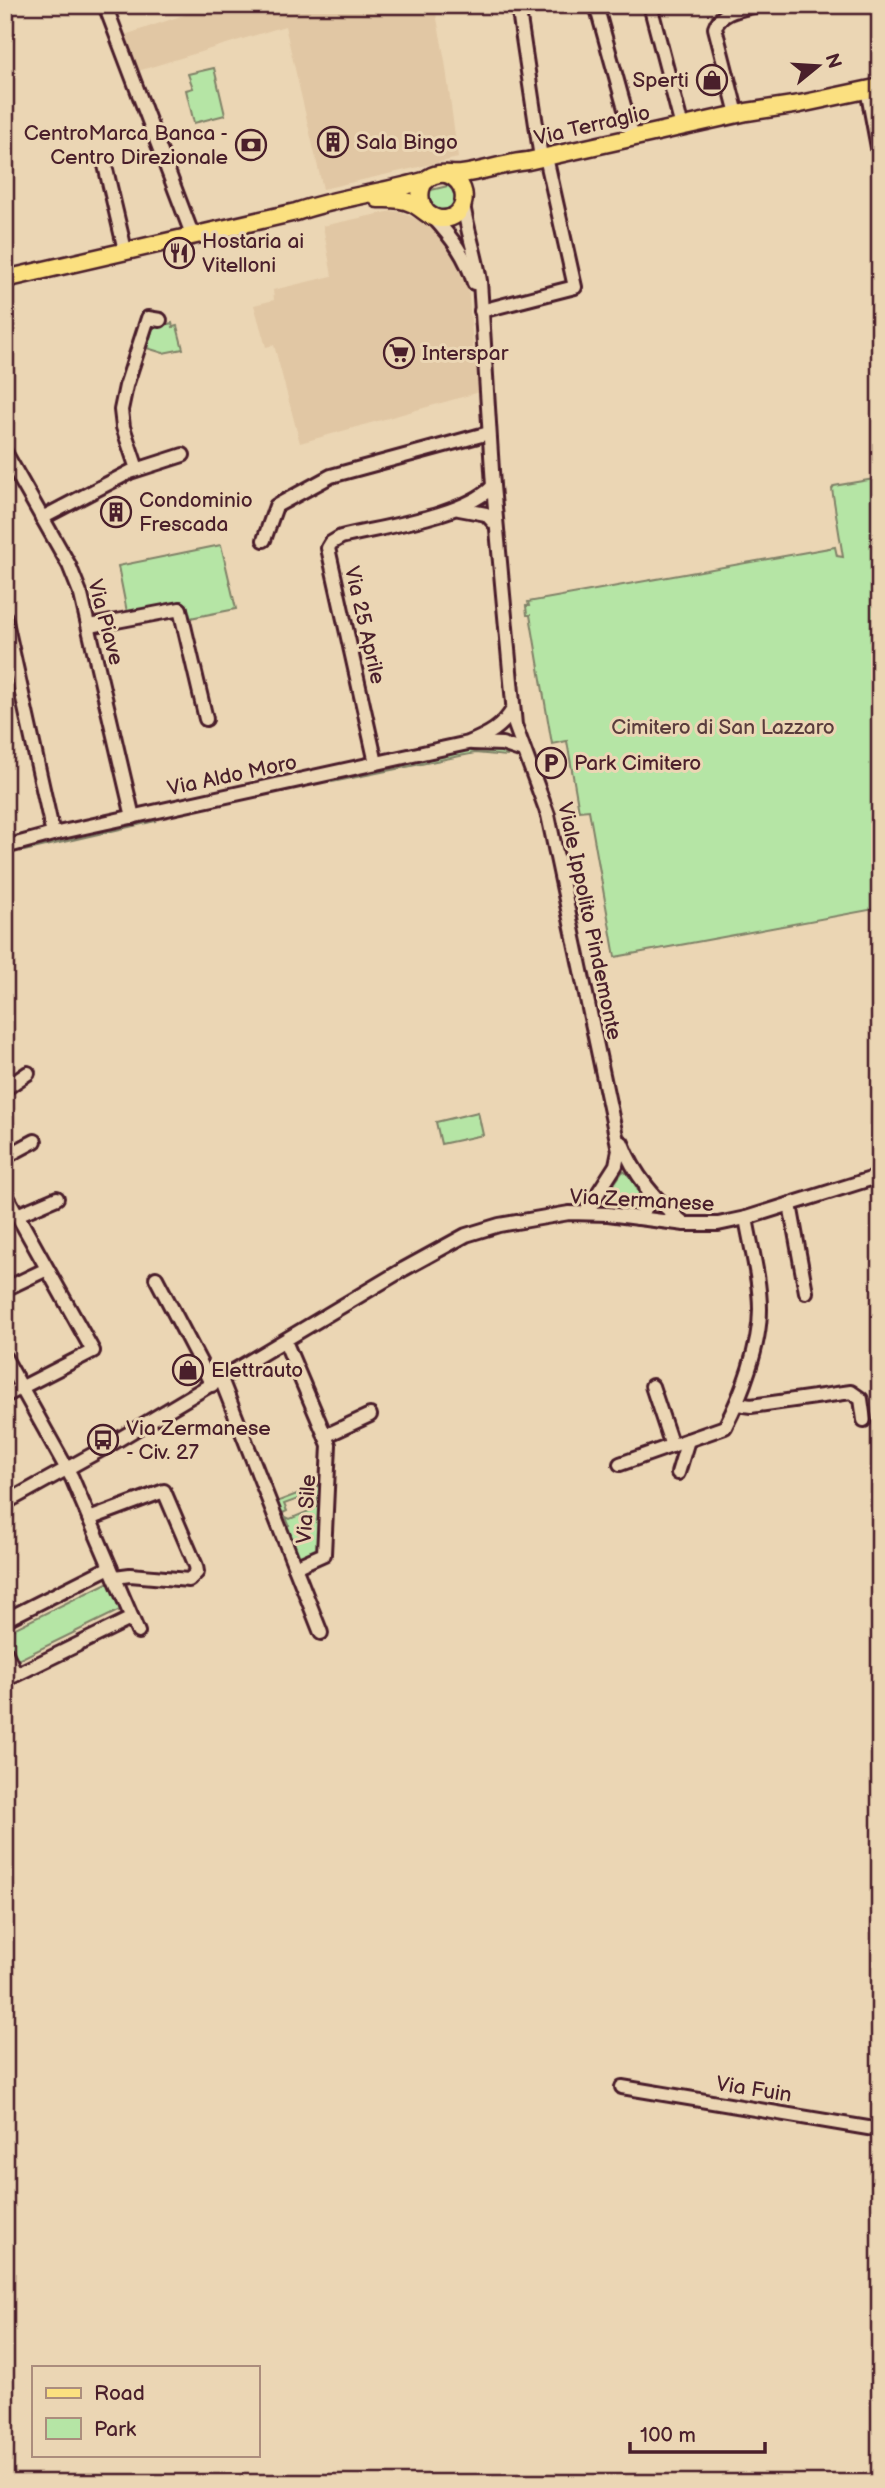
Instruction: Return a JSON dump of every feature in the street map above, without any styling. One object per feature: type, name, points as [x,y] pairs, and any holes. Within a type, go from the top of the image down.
[{"type":"main road","name":"Via Terraglio","points":[[446,174],[462,174],[633,138],[880,78]]},
{"type":"main road","name":"Via Terraglio","points":[[742,113],[874,88]]},
{"type":"main road","name":"Via Terraglio","points":[[464,200],[477,179],[538,159]]},
{"type":"main road","points":[[5,279],[296,212],[393,199],[413,203],[430,215],[448,218],[454,215],[464,200],[464,191],[457,180],[446,174],[436,175],[427,180],[328,201],[296,212]]},
{"type":"main road","points":[[427,180],[420,193],[420,200],[430,215]]},
{"type":"street","points":[[105,5],[192,234]]},
{"type":"street","points":[[481,311],[575,286],[538,159],[518,5]]},
{"type":"street","points":[[596,5],[633,138]]},
{"type":"street","points":[[650,5],[682,127]]},
{"type":"street","points":[[742,113],[715,28],[723,16],[758,5]]},
{"type":"street","points":[[874,88],[880,158]]},
{"type":"street","points":[[104,161],[125,250]]},
{"type":"street","name":"Viale Ippolito Pindemonte","points":[[464,200],[466,227],[479,270],[496,525],[513,709],[523,751],[540,789],[548,816],[619,1150],[618,1161],[586,1212]]},
{"type":"street","name":"Viale Ippolito Pindemonte","points":[[430,215],[455,242],[468,263],[481,311]]},
{"type":"street","points":[[137,469],[121,418],[123,396],[148,318],[160,320]]},
{"type":"street","points":[[264,540],[276,506],[331,476],[489,433]]},
{"type":"street","points":[[42,518],[137,469],[183,455]]},
{"type":"street","name":"Via Piave","points":[[7,458],[75,578],[90,626],[133,817]]},
{"type":"street","name":"Via 25 Aprile","points":[[376,763],[328,548],[341,537],[458,509],[478,499],[493,486]]},
{"type":"street","points":[[458,509],[486,514],[496,525]]},
{"type":"street","points":[[90,626],[180,609],[206,719]]},
{"type":"street","points":[[5,617],[53,834]]},
{"type":"street","points":[[499,727],[513,709]]},
{"type":"street","points":[[468,743],[499,727],[509,725],[517,731],[510,741],[502,744]]},
{"type":"street","points":[[468,743],[502,744],[523,751]]},
{"type":"street","name":"Via Aldo Moro","points":[[5,847],[53,834],[468,743]]},
{"type":"street","points":[[5,1089],[28,1073]]},
{"type":"street","name":"Viale Ippolito Pindemonte","points":[[616,1128],[629,1161],[644,1183],[664,1206],[685,1224]]},
{"type":"street","points":[[5,1157],[35,1141]]},
{"type":"street","name":"Via Zermanese","points":[[5,1503],[455,1240],[499,1225],[586,1212],[685,1224],[718,1224],[746,1218],[880,1176]]},
{"type":"street","points":[[638,1218],[648,1203],[644,1183]]},
{"type":"street","points":[[5,1194],[93,1352],[5,1396]]},
{"type":"street","points":[[17,1215],[57,1198]]},
{"type":"street","points":[[790,1204],[806,1292]]},
{"type":"street","points":[[620,1464],[725,1427],[737,1404],[755,1343],[760,1309],[746,1218]]},
{"type":"street","points":[[5,1289],[47,1269]]},
{"type":"street","name":"Via Sile","points":[[156,1278],[216,1382],[321,1633]]},
{"type":"street","name":"Via Sile","points":[[285,1341],[329,1445],[324,1555],[295,1567]]},
{"type":"street","points":[[5,1358],[67,1469],[138,1632]]},
{"type":"street","points":[[652,1386],[672,1446]]},
{"type":"street","points":[[737,1404],[751,1406],[851,1392],[861,1399],[864,1420]]},
{"type":"street","points":[[325,1436],[370,1415]]},
{"type":"street","points":[[677,1473],[688,1440]]},
{"type":"street","points":[[5,1620],[113,1572],[189,1580],[197,1573],[164,1490],[89,1519]]},
{"type":"street","points":[[5,1651],[11,1677],[132,1618]]},
{"type":"street","name":"Via Fuin","points":[[622,2087],[880,2130]]},
{"type":"shaded area","points":[[213,5],[432,5],[435,8],[445,61],[458,158],[323,189],[285,26],[138,71],[125,35]]},
{"type":"shaded area","points":[[392,211],[402,212],[433,228],[456,251],[467,276],[480,392],[300,443],[274,345],[266,347],[254,305],[274,300],[273,290],[332,276],[323,226]]},
{"type":"green space","points":[[214,68],[225,115],[194,123],[186,90],[193,88],[188,74]]},
{"type":"green space","points":[[452,185],[456,197],[452,208],[438,212],[430,207],[427,191]]},
{"type":"green space","points":[[172,323],[173,327],[177,326],[183,349],[163,353],[147,348],[153,328]]},
{"type":"green space","name":"Cimitero di San Lazzaro","points":[[880,478],[880,908],[615,957],[589,810],[579,811],[567,741],[552,744],[530,615],[527,615],[528,602],[835,547],[837,556],[843,557],[832,489],[834,486]]},
{"type":"green space","points":[[221,545],[236,609],[190,618],[187,605],[182,601],[127,612],[118,566]]},
{"type":"green space","points":[[472,746],[511,748],[507,756],[475,753],[332,782],[331,778]]},
{"type":"green space","points":[[153,818],[155,821],[24,851],[23,847]]},
{"type":"green space","points":[[478,1112],[483,1135],[441,1144],[436,1122]]},
{"type":"green space","points":[[623,1171],[639,1193],[641,1201],[636,1206],[610,1202],[607,1194]]},
{"type":"green space","points":[[323,1484],[319,1547],[317,1552],[299,1558],[286,1526],[289,1525],[286,1517],[290,1519],[314,1509],[309,1495],[284,1504],[287,1511],[281,1514],[276,1502]]},
{"type":"green space","points":[[111,1581],[122,1609],[16,1661],[5,1633]]},
{"type":"place","name":"Sperti","points":[[712,80]]},
{"type":"place","name":"Sala Bingo","points":[[333,142]]},
{"type":"place","name":"CentroMarca Banca - Centro Direzionale","points":[[251,145]]},
{"type":"place","name":"Hostaria ai Vitelloni","points":[[179,253]]},
{"type":"place","name":"Interspar","points":[[399,353]]},
{"type":"place","name":"Condominio Frescada","points":[[116,512]]},
{"type":"place","name":"Park Cimitero","points":[[551,763]]},
{"type":"place","name":"Elettrauto","points":[[188,1370]]},
{"type":"place","name":"Via Zermanese - Civ. 27","points":[[103,1440]]}]
